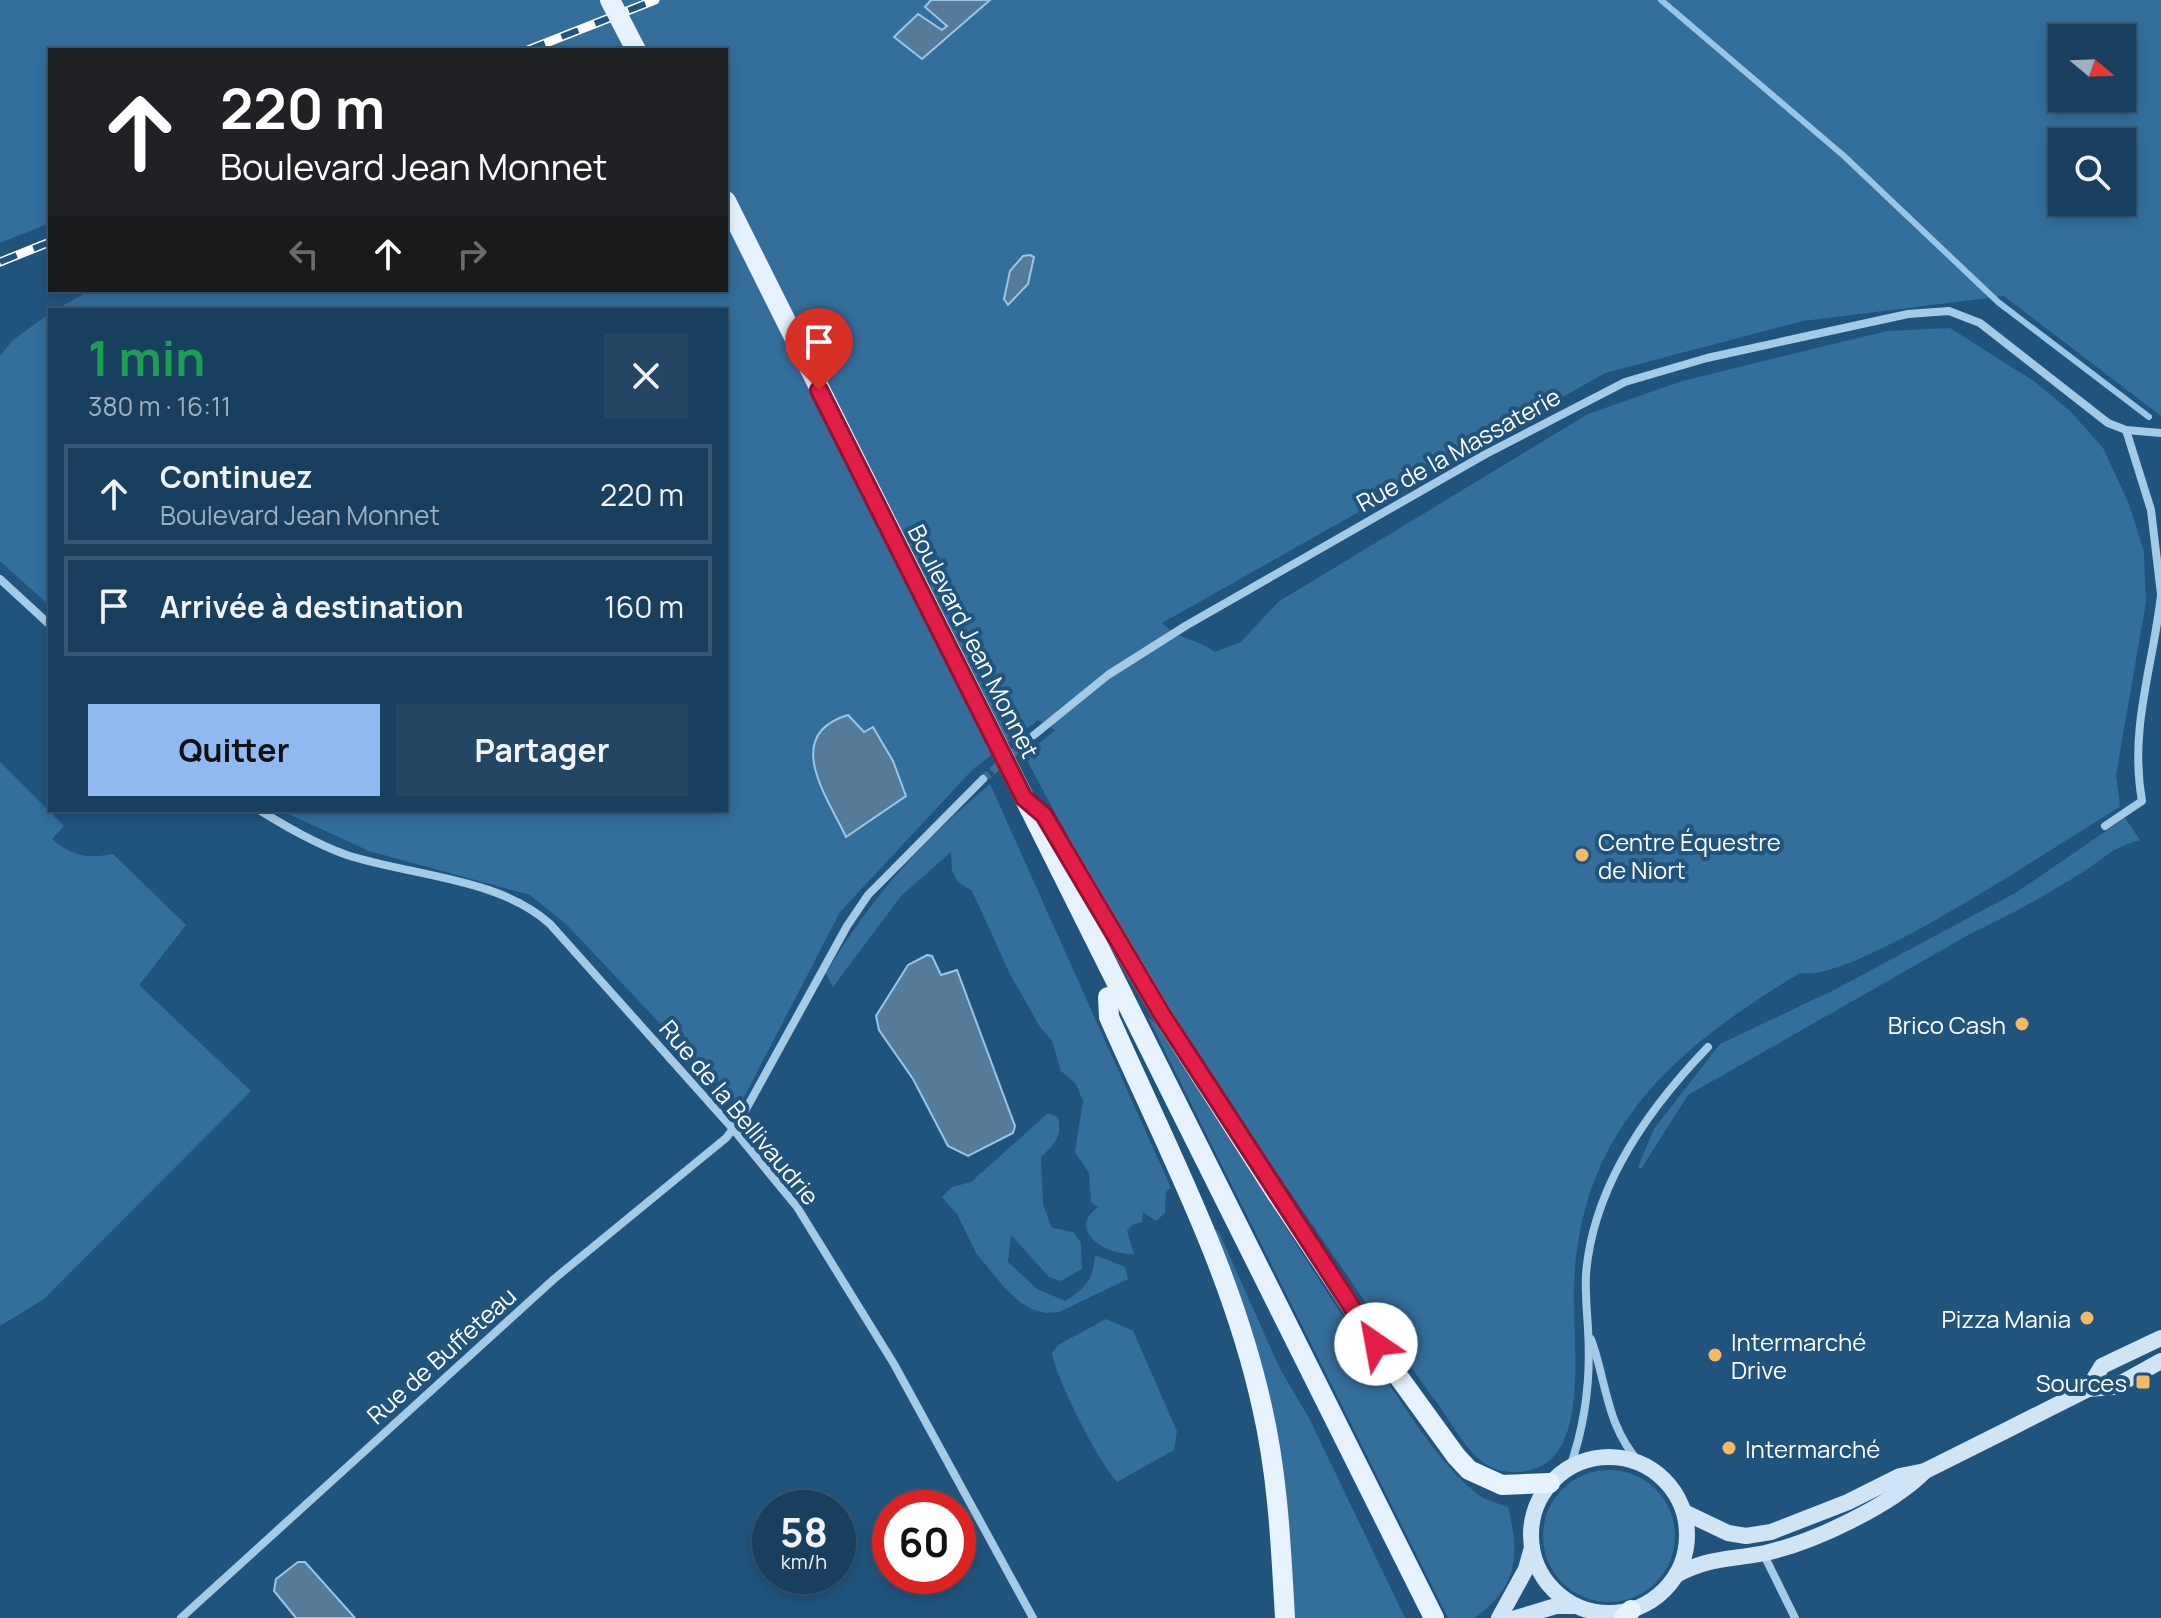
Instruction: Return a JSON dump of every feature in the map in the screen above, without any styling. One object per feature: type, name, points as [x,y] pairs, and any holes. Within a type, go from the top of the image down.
[{"type":"main road","points":[[610,0],[635,48]]},
{"type":"main road","points":[[625,0],[649,48]]},
{"type":"main road","name":"Boulevard Jean Monnet","points":[[728,205],[1434,1618]]},
{"type":"main road","name":"Boulevard Jean Monnet","points":[[728,235],[1421,1618]]},
{"type":"main road","points":[[1024,798],[1044,815],[1163,1016],[1268,1180],[1393,1369],[1456,1456],[1469,1470],[1502,1485],[1550,1483]]},
{"type":"main road","points":[[1108,997],[1109,1017],[1206,1234],[1252,1367],[1274,1472],[1285,1618]]},
{"type":"main road","points":[[2088,1389],[2102,1366],[2161,1338]]},
{"type":"main road","points":[[1676,1575],[1706,1560],[1763,1553],[1890,1501],[1925,1471],[2088,1389],[2114,1387],[2161,1361]]},
{"type":"main road","points":[[1499,1618],[1526,1569],[1531,1551],[1532,1517],[1550,1483],[1570,1467],[1604,1456],[1640,1463],[1668,1484],[1684,1512],[1686,1546],[1676,1575],[1657,1597],[1628,1614],[1556,1606],[1516,1618]]},
{"type":"main road","points":[[1684,1512],[1728,1533],[1757,1535],[1848,1502],[1900,1476],[1925,1471]]},
{"type":"main road","points":[[1531,1551],[1549,1586],[1576,1606]]},
{"type":"street","name":"Rue de la Massaterie","points":[[1034,735],[1108,675],[1187,625],[1484,455],[1625,382],[1811,333],[1908,314],[1949,311],[1980,323],[2091,412],[2126,430]]},
{"type":"street","points":[[2105,826],[2142,801],[2136,767],[2136,736],[2156,643],[2161,594],[2151,510],[2126,430],[2161,433]]},
{"type":"street","points":[[0,579],[48,623]]},
{"type":"street","points":[[733,1129],[847,926],[868,895],[983,779]]},
{"type":"street","name":"Rue de la Bellivaudrie","points":[[263,812],[345,854],[507,895],[537,912],[733,1129],[797,1207],[894,1364],[1033,1618]]},
{"type":"street","points":[[1570,1467],[1585,1410],[1589,1330],[1587,1272],[1606,1195],[1650,1115],[1708,1047]]},
{"type":"street","name":"Rue de Buffeteau","points":[[181,1618],[554,1279],[733,1129]]},
{"type":"street","points":[[1589,1330],[1609,1412],[1627,1449],[1640,1463]]},
{"type":"street","points":[[1763,1553],[1795,1618]]},
{"type":"shaded area","points":[[0,0],[2161,0],[2161,416],[2004,296],[1803,321],[1605,373],[1162,623],[1175,633],[1215,652],[1241,642],[1278,602],[1588,414],[1682,381],[1887,331],[1950,328],[2035,382],[2071,412],[2103,448],[2129,504],[2144,552],[2146,602],[2116,775],[2120,807],[1910,934],[1827,970],[1800,973],[1713,1032],[1675,1064],[1642,1099],[1615,1138],[1594,1182],[1580,1232],[1574,1287],[1574,1400],[1563,1442],[1553,1457],[1538,1468],[1510,1472],[1492,1468],[1472,1452],[1461,1438],[1369,1308],[1143,970],[1090,879],[1025,756],[1055,730],[1038,720],[973,769],[840,912],[739,1107],[566,924],[530,895],[369,851],[284,812],[728,812],[728,308],[59,308],[87,292],[728,292],[728,48],[48,48],[48,224],[0,243]]},
{"type":"shaded area","points":[[931,0],[990,0],[922,59],[894,37],[918,14],[942,30],[947,26],[925,7]]},
{"type":"shaded area","points":[[1023,256],[1034,257],[1028,284],[1008,305],[1004,299],[1010,271]]},
{"type":"shaded area","points":[[48,314],[48,604],[0,561],[0,356],[12,341]]},
{"type":"shaded area","points":[[848,715],[864,732],[873,727],[893,761],[906,796],[846,837],[821,787],[813,752],[817,737],[828,724]]},
{"type":"shaded area","points":[[0,762],[64,826],[52,839],[80,855],[113,854],[186,925],[139,985],[251,1091],[44,1299],[0,1326]]},
{"type":"shaded area","points":[[990,784],[1171,1188],[1166,1192],[1165,1213],[1156,1221],[1143,1212],[1142,1222],[1132,1225],[1127,1231],[1134,1254],[1124,1254],[1102,1246],[1088,1233],[1086,1225],[1089,1216],[1098,1207],[1091,1202],[1089,1173],[1075,1152],[1083,1101],[1076,1084],[1061,1071],[1052,1041],[1040,1027],[1010,974],[972,891],[958,882],[952,871],[951,852],[901,896],[833,987],[826,973],[862,918],[900,871],[942,827]]},
{"type":"shaded area","points":[[2125,818],[2140,840],[2113,851],[2049,892],[1688,1095],[1641,1169],[1638,1167],[1654,1129],[1720,1044],[1834,990],[2017,892]]},
{"type":"shaded area","points":[[927,955],[932,956],[941,975],[957,970],[1015,1126],[1013,1133],[968,1156],[948,1146],[913,1079],[879,1030],[876,1016],[908,965]]},
{"type":"shaded area","points":[[1148,1017],[1163,1030],[1325,1289],[1425,1436],[1461,1480],[1475,1492],[1508,1507],[1514,1540],[1512,1569],[1500,1594],[1475,1618],[1448,1618]]},
{"type":"shaded area","points":[[1048,1113],[1058,1117],[1059,1130],[1054,1143],[1041,1157],[1043,1205],[1052,1228],[1073,1232],[1081,1243],[1082,1269],[1061,1281],[1049,1277],[1011,1235],[1008,1262],[1037,1289],[1065,1301],[1087,1282],[1095,1255],[1125,1267],[1128,1279],[1059,1312],[1046,1313],[1021,1303],[1004,1287],[976,1253],[957,1214],[942,1197],[952,1187],[971,1182]]},
{"type":"shaded area","points":[[1218,1230],[1280,1369],[1309,1418],[1405,1618],[1293,1618],[1285,1497],[1212,1231]]},
{"type":"shaded area","points":[[1106,1319],[1133,1331],[1177,1431],[1174,1450],[1117,1482],[1079,1420],[1052,1353],[1058,1345]]},
{"type":"shaded area","points":[[1609,1470],[1634,1475],[1656,1489],[1670,1511],[1675,1536],[1670,1561],[1656,1583],[1634,1597],[1609,1602],[1584,1597],[1562,1583],[1548,1561],[1543,1536],[1548,1511],[1562,1489],[1584,1475]]},
{"type":"shaded area","points":[[298,1562],[305,1562],[355,1618],[296,1618],[274,1591],[276,1579]]},
{"type":"waterway","points":[[1661,0],[1844,156],[1998,302],[2149,417]]},
{"type":"tunnel","points":[[983,779],[1034,735]]},
{"type":"railway","points":[[533,48],[655,0]]},
{"type":"railway","points":[[0,262],[48,243]]},
{"type":"place","name":"Centre Équestre de Niort","points":[[1582,855]]},
{"type":"place","name":"Brico Cash","points":[[2022,1024]]},
{"type":"place","name":"Pizza Mania","points":[[2087,1318]]},
{"type":"place","name":"Intermarché Drive","points":[[1715,1355]]},
{"type":"place","name":"Sources","points":[[2143,1382]]},
{"type":"place","name":"Intermarché","points":[[1729,1448]]},
{"type":"route","points":[[819,390],[1024,798],[1044,815],[1163,1016],[1376,1344]]}]
